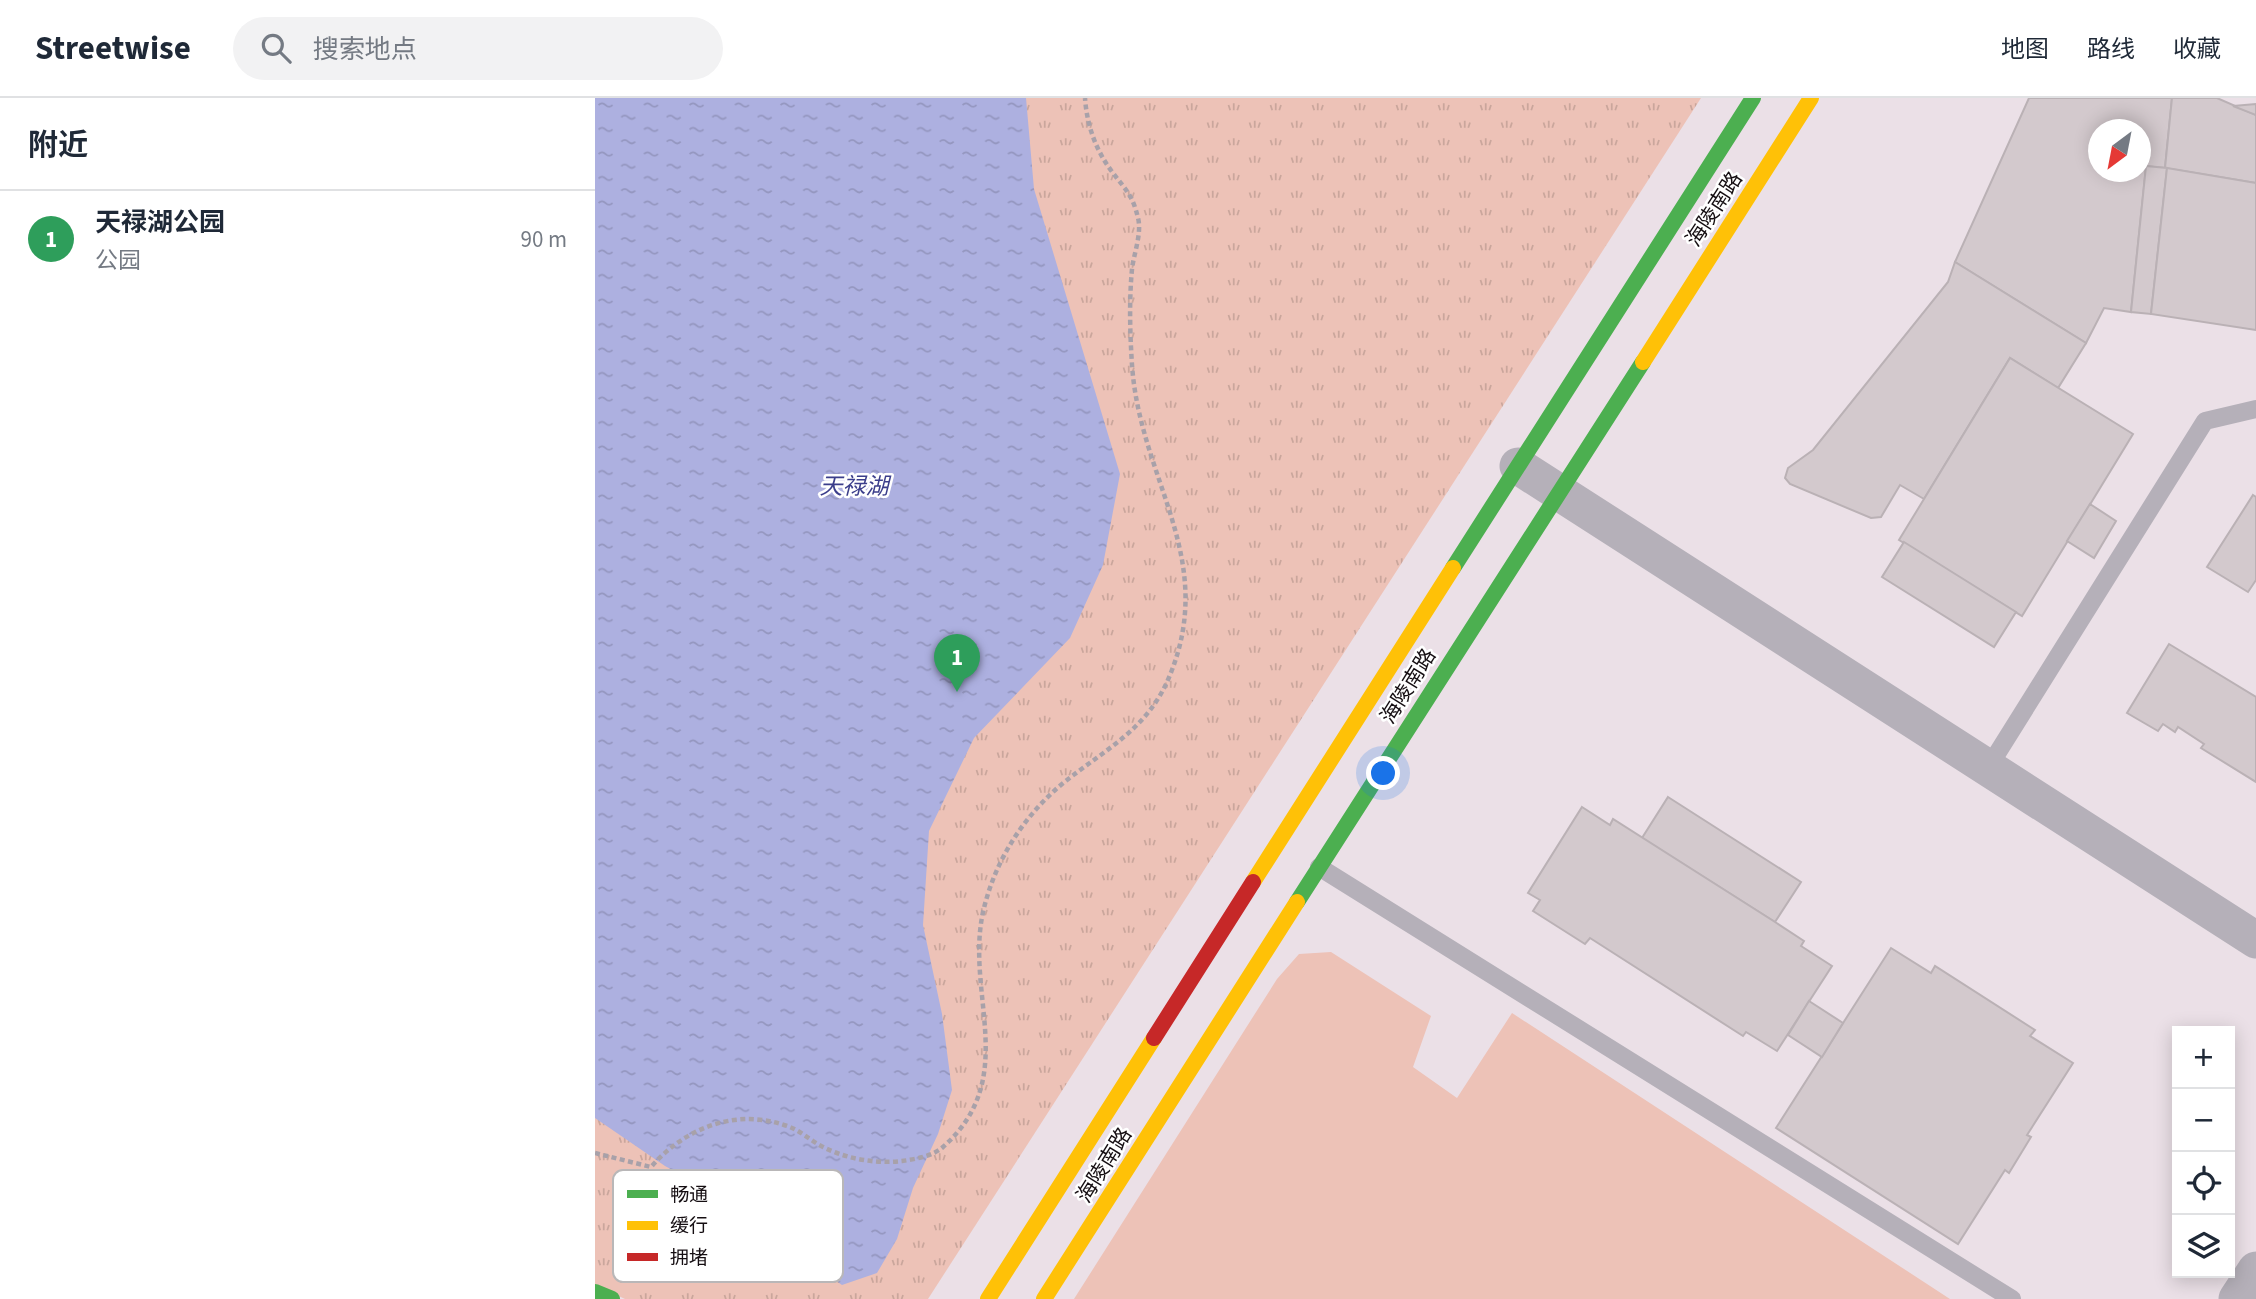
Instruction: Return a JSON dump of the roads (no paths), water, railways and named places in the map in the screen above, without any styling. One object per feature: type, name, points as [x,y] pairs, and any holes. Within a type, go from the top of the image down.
[{"type":"main road","name":"海陵南路","points":[[988,1299],[1753,98]]},
{"type":"main road","name":"海陵南路","points":[[1044,1299],[1556,493],[1811,98]]},
{"type":"main road","points":[[595,1292],[612,1299]]},
{"type":"street","points":[[1518,466],[1556,493],[2256,940]]},
{"type":"street","points":[[2237,1299],[2256,1270]]},
{"type":"lane","points":[[1988,768],[2205,421],[2256,410]]},
{"type":"lane","points":[[1319,867],[2012,1299]]},
{"type":"water","name":"天禄湖","points":[[595,98],[1026,98],[1034,189],[1120,474],[1103,565],[1070,638],[974,738],[929,831],[923,925],[942,1014],[952,1090],[938,1134],[913,1188],[897,1239],[877,1273],[842,1285],[838,1282],[843,1282],[843,1170],[672,1170],[595,1118]]},
{"type":"place","name":"天禄湖公园","points":[[957,692]]}]
